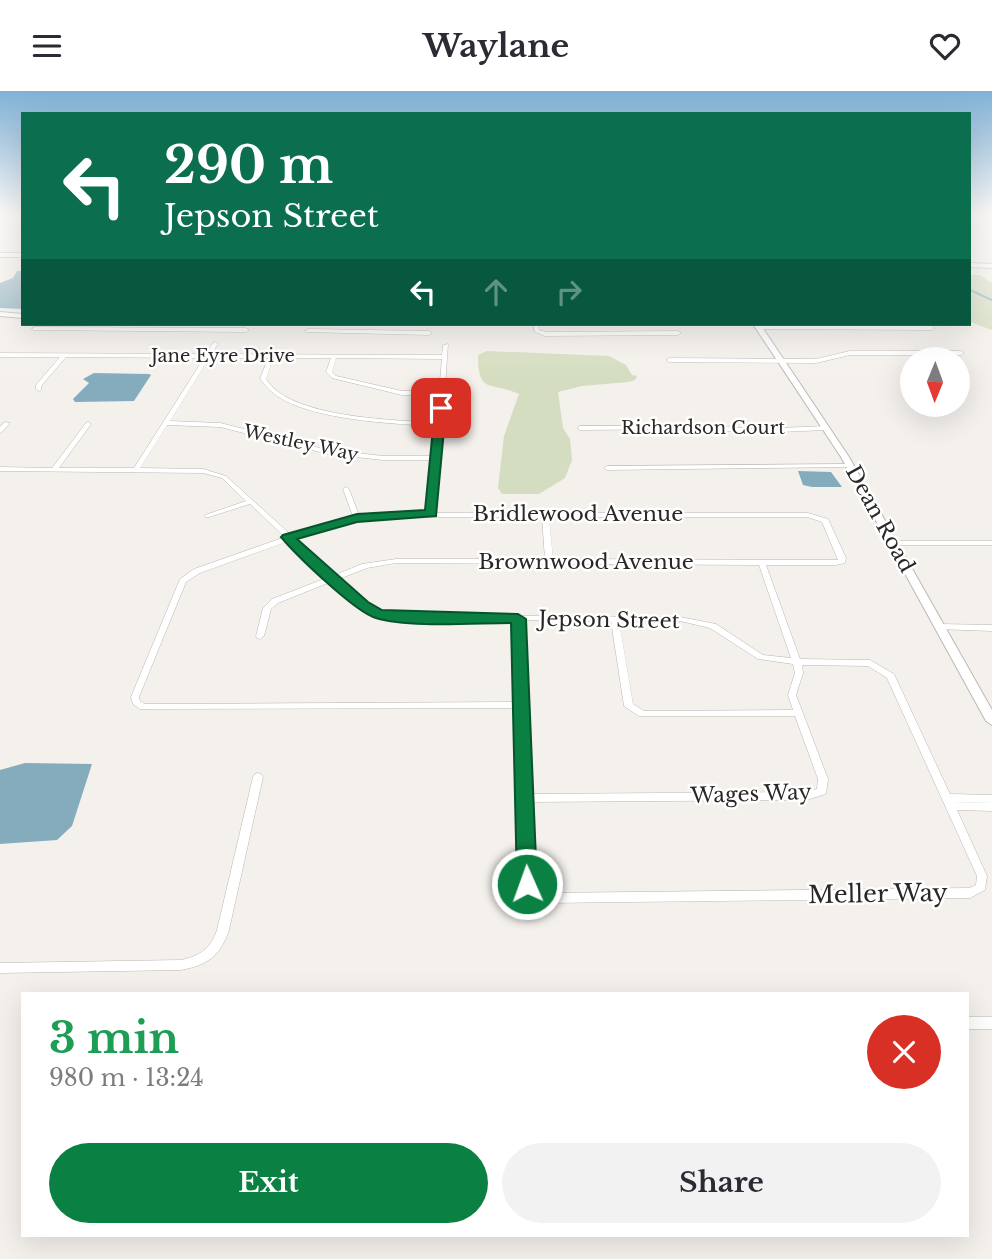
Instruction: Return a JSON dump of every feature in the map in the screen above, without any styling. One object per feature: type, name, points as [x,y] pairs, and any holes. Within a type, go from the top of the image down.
[{"type":"main road","name":"Dean Road","points":[[759,326],[850,466],[992,721]]},
{"type":"street","points":[[0,314],[21,316]]},
{"type":"street","points":[[153,331],[157,326]]},
{"type":"street","points":[[352,333],[354,326]]},
{"type":"street","points":[[536,326],[537,331],[545,334],[678,333]]},
{"type":"street","points":[[759,326],[932,328]]},
{"type":"street","points":[[35,329],[246,330]]},
{"type":"street","points":[[308,331],[429,333]]},
{"type":"street","points":[[136,470],[215,344]]},
{"type":"street","points":[[431,513],[446,345]]},
{"type":"street","points":[[669,360],[816,361],[850,353],[900,353]]},
{"type":"street","points":[[39,389],[39,385],[65,355]]},
{"type":"street","name":"Jane Eyre Drive","points":[[1,356],[445,357]]},
{"type":"street","points":[[271,356],[263,379],[270,391],[286,399],[357,419],[388,423],[439,424]]},
{"type":"street","points":[[334,357],[329,372],[334,377],[402,393],[442,393]]},
{"type":"street","points":[[0,431],[7,423]]},
{"type":"street","name":"Westley Way","points":[[165,423],[220,425],[328,453],[437,459]]},
{"type":"street","points":[[54,470],[88,424]]},
{"type":"street","name":"Richardson Court","points":[[580,428],[696,427],[755,431],[826,428]]},
{"type":"street","points":[[607,468],[850,466]]},
{"type":"street","name":"Jepson Street","points":[[0,469],[203,471],[224,477],[363,605],[379,614],[401,617],[518,619],[680,619],[713,626],[761,657],[797,662],[870,663],[882,668]]},
{"type":"street","points":[[346,489],[357,518]]},
{"type":"street","points":[[206,516],[250,502]]},
{"type":"street","name":"Bridlewood Avenue","points":[[520,705],[143,707],[136,702],[135,697],[183,581],[197,571],[288,537],[357,518],[431,513],[808,515],[825,521],[842,561]]},
{"type":"street","points":[[545,515],[549,562]]},
{"type":"street","points":[[893,543],[992,543]]},
{"type":"street","name":"Brownwood Avenue","points":[[260,636],[267,608],[275,601],[365,566],[396,561],[842,561]]},
{"type":"street","name":"Wages Way","points":[[523,798],[806,796],[822,791],[823,779],[792,695],[799,673],[797,662],[762,563]]},
{"type":"street","points":[[518,619],[523,798]]},
{"type":"street","points":[[615,619],[629,706],[634,711],[642,715],[799,713]]},
{"type":"street","points":[[940,627],[992,628]]},
{"type":"street","name":"Meller Way","points":[[523,798],[527,884],[531,894],[545,898],[970,893],[981,887],[982,876],[891,676],[882,668]]},
{"type":"street","points":[[0,968],[181,965],[194,963],[208,956],[220,941],[258,777]]},
{"type":"street","points":[[949,802],[992,799]]},
{"type":"street","points":[[949,802],[992,807]]},
{"type":"street","points":[[969,1023],[992,1023]]},
{"type":"green space","points":[[971,275],[980,275],[992,283],[992,330],[971,322]]},
{"type":"green space","points":[[487,351],[609,356],[626,365],[632,375],[637,376],[635,380],[628,382],[582,386],[558,392],[563,428],[570,439],[572,460],[565,478],[539,494],[502,494],[498,488],[504,436],[519,394],[483,381],[478,355]]},
{"type":"water","points":[[17,271],[21,271],[21,309],[0,308],[0,283],[13,278]]},
{"type":"water","points":[[94,373],[151,375],[134,401],[75,402],[73,399],[89,383],[83,379]]},
{"type":"water","points":[[798,471],[831,472],[842,487],[803,485]]},
{"type":"water","points":[[25,763],[92,764],[72,826],[57,840],[0,844],[0,770]]},
{"type":"waterway","points":[[971,290],[992,300]]},
{"type":"route","points":[[441,408],[431,513],[357,518],[288,537],[363,605],[379,614],[401,617],[518,619],[527,884]]}]
